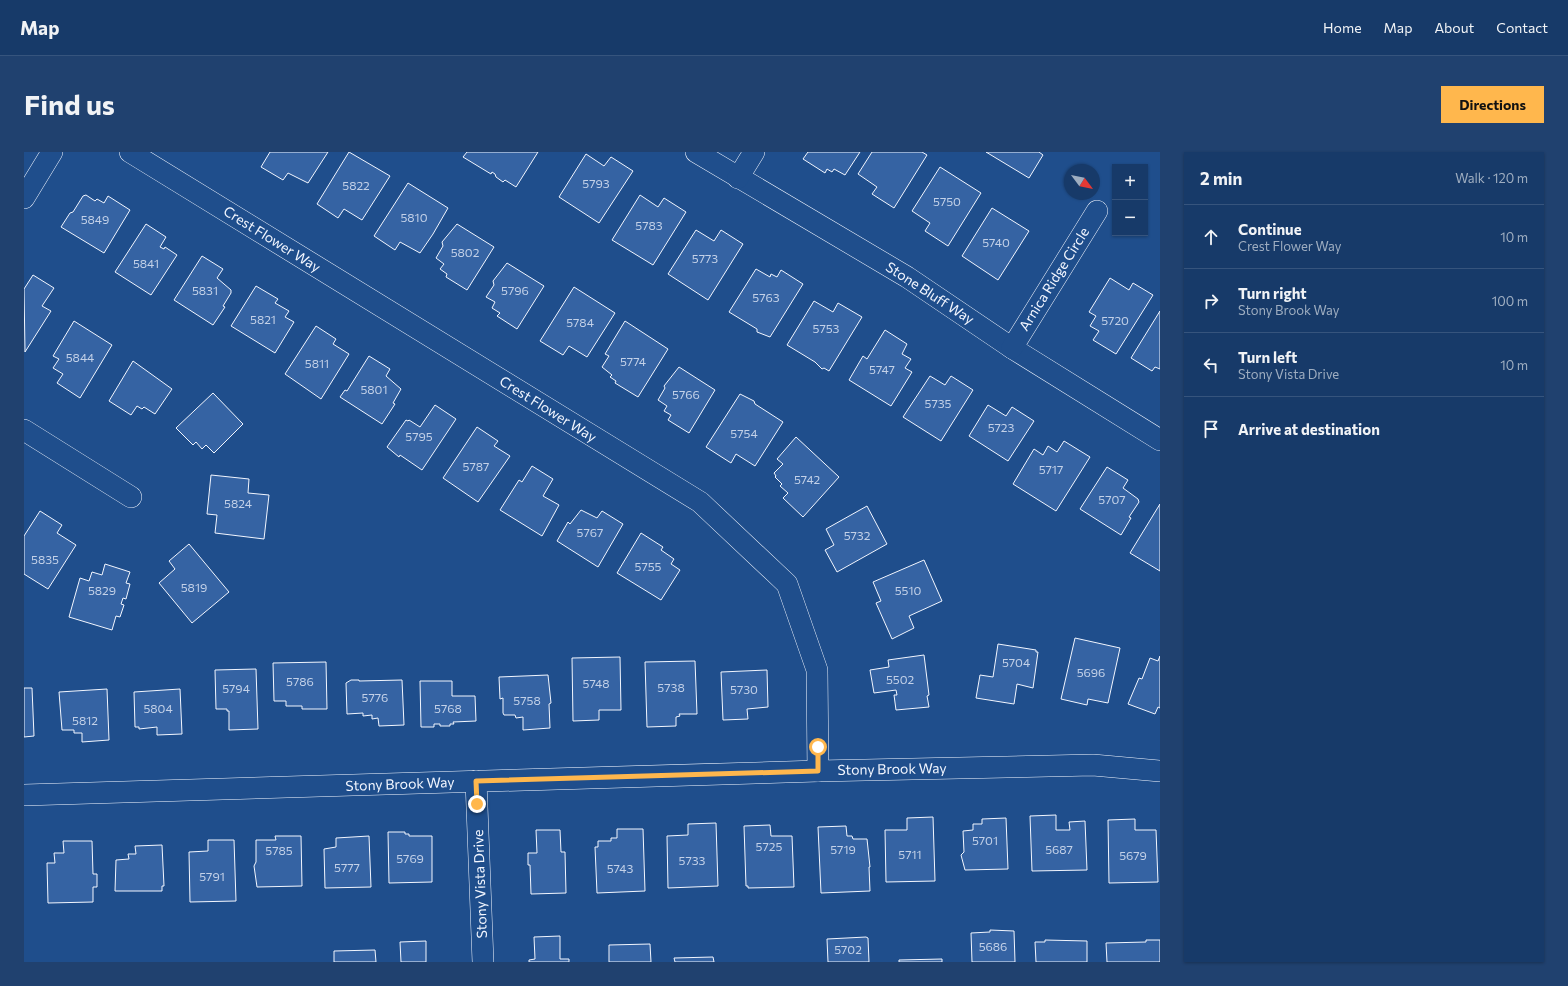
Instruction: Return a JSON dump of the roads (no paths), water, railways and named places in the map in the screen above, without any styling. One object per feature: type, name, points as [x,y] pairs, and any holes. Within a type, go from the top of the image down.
[{"type":"street","points":[[24,198],[52,152]]},
{"type":"street","name":"Crest Flower Way","points":[[130,152],[700,502],[787,584],[817,670],[818,771]]},
{"type":"street","name":"Stone Bluff Way","points":[[696,152],[907,277],[1012,348],[1160,440]]},
{"type":"street","points":[[738,178],[754,152]]},
{"type":"street","name":"Arnica Ridge Circle","points":[[1012,348],[1097,211]]},
{"type":"street","points":[[24,430],[131,497]]},
{"type":"street","name":"Stony Brook Way","points":[[24,795],[818,771],[1093,765],[1160,771]]},
{"type":"street","name":"Stony Vista Drive","points":[[476,781],[483,962]]}]
